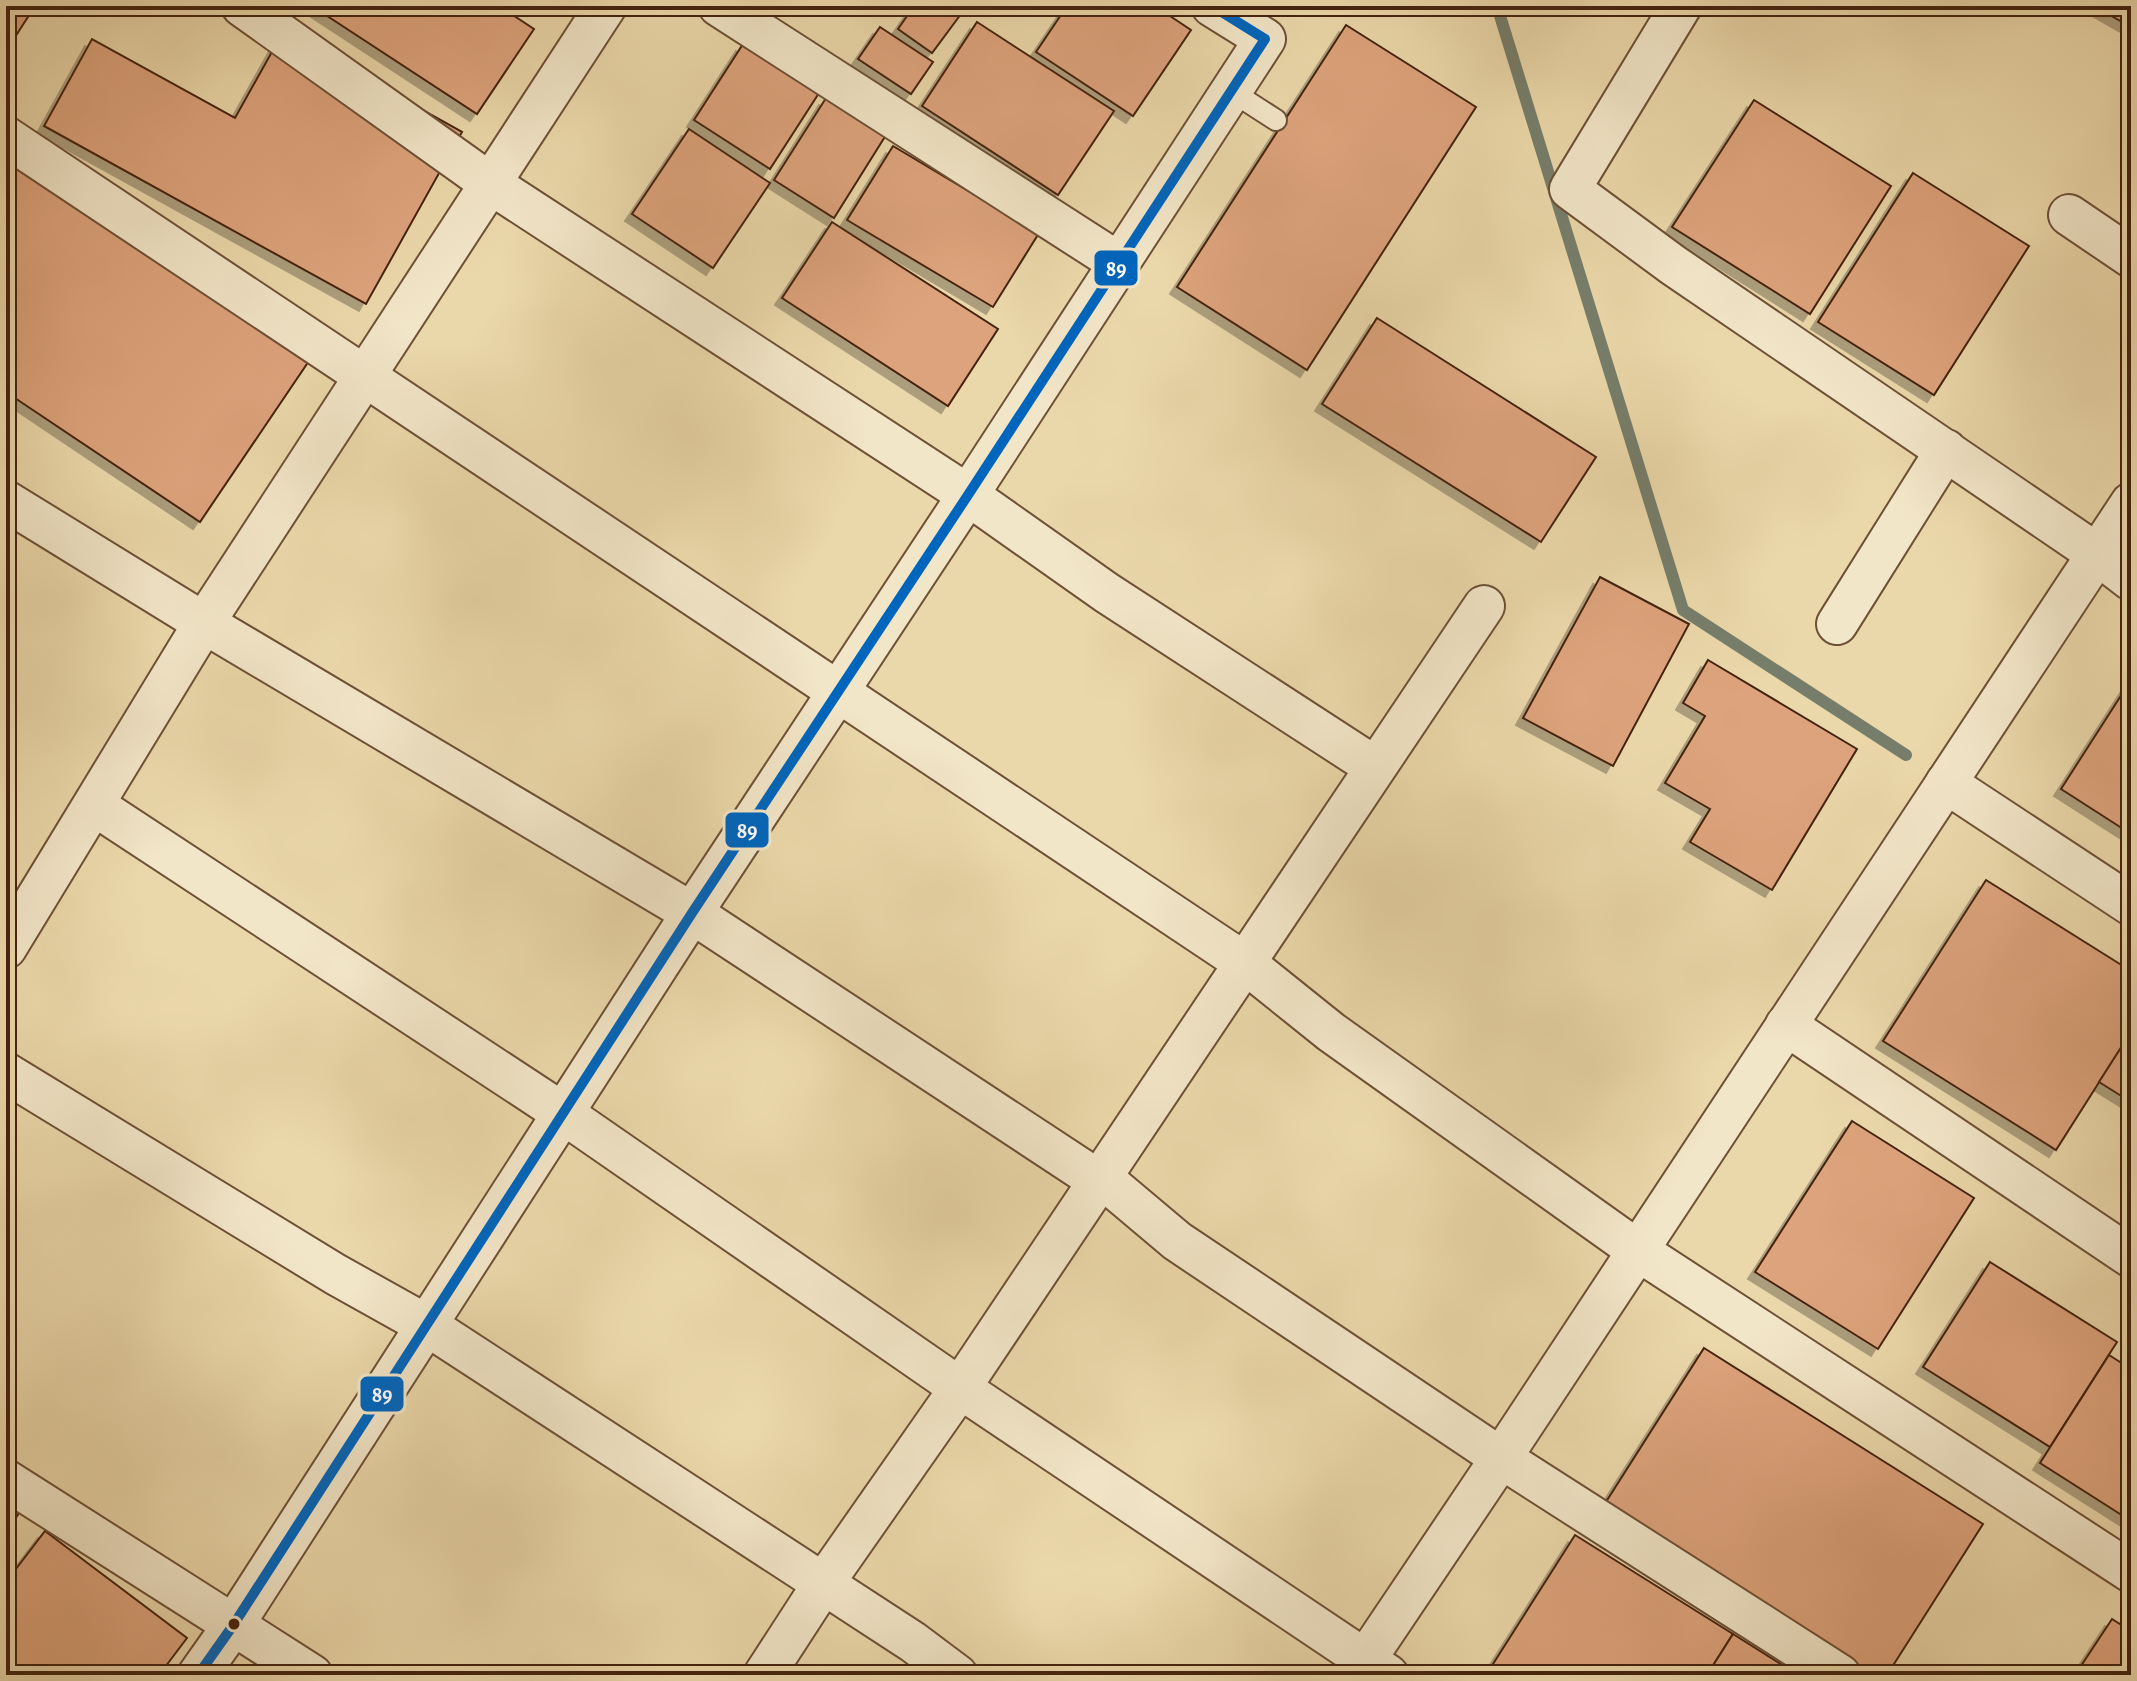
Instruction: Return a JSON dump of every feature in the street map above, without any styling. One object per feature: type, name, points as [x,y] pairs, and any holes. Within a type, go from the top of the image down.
[{"type":"street","points":[[242,6],[491,184],[968,495],[1107,593],[1375,767]]},
{"type":"street","points":[[6,948],[17,905],[94,805],[204,623],[606,6]]},
{"type":"street","points":[[719,6],[1119,263]]},
{"type":"street","points":[[198,1675],[428,1326],[692,913],[1265,39],[1212,6]]},
{"type":"street","points":[[1681,6],[1570,189],[1673,265],[2131,580]]},
{"type":"street","points":[[6,137],[1245,963],[1331,1032],[1637,1250],[2131,1572]]},
{"type":"street","points":[[2069,215],[2131,257]]},
{"type":"street","points":[[1837,624],[1946,450]]},
{"type":"street","points":[[6,501],[204,623],[692,913],[1093,1177],[1101,1177],[1177,1241],[1501,1458],[1840,1675]]},
{"type":"street","points":[[94,805],[564,1114],[1369,1670],[1501,1458],[2131,503]]},
{"type":"street","points":[[764,1675],[1484,606]]},
{"type":"street","points":[[1946,783],[2131,905]]},
{"type":"street","points":[[1786,1025],[2131,1257]]},
{"type":"street","points":[[6,1073],[335,1274],[428,1326],[913,1642],[957,1675]]},
{"type":"street","points":[[6,1480],[312,1675]]},
{"type":"lane","points":[[1231,91],[1276,120]]},
{"type":"building","points":[[6,6],[35,6],[6,51]]},
{"type":"building","points":[[312,6],[499,6],[534,29],[477,114]]},
{"type":"building","points":[[914,6],[950,6],[961,14],[932,53],[898,29]]},
{"type":"building","points":[[1067,6],[1155,6],[1191,30],[1133,116],[1036,52]]},
{"type":"building","points":[[2094,6],[2131,6],[2131,27]]},
{"type":"building","points":[[977,22],[1114,111],[1058,195],[922,106]]},
{"type":"building","points":[[1346,25],[1476,107],[1307,370],[1177,287]]},
{"type":"building","points":[[880,27],[933,62],[911,94],[858,59]]},
{"type":"building","points":[[283,32],[462,132],[366,304],[44,126],[92,39],[235,118]]},
{"type":"building","points":[[743,44],[819,93],[770,169],[694,120]]},
{"type":"building","points":[[826,98],[886,135],[834,218],[774,180]]},
{"type":"building","points":[[1754,100],[1891,186],[1810,314],[1672,227]]},
{"type":"building","points":[[689,129],[770,183],[713,268],[632,214]]},
{"type":"building","points":[[893,146],[1039,233],[993,307],[847,220]]},
{"type":"building","points":[[25,157],[315,352],[200,522],[6,392],[6,185]]},
{"type":"building","points":[[1913,173],[2029,246],[1934,395],[1818,322]]},
{"type":"building","points":[[832,222],[998,329],[948,406],[782,298]]},
{"type":"building","points":[[1377,318],[1596,457],[1541,542],[1322,404]]},
{"type":"building","points":[[1600,577],[1689,624],[1613,766],[1523,718]]},
{"type":"building","points":[[1708,660],[1857,749],[1772,890],[1690,842],[1710,809],[1665,783],[1705,716],[1683,703]]},
{"type":"building","points":[[2131,680],[2131,834],[2061,789]]},
{"type":"building","points":[[1986,880],[2131,971],[2131,1032],[2056,1150],[1883,1041]]},
{"type":"building","points":[[2131,1032],[2131,1102],[2099,1082]]},
{"type":"building","points":[[1852,1121],[1974,1198],[1878,1349],[1755,1272]]},
{"type":"building","points":[[1990,1262],[2117,1342],[2050,1447],[1923,1367]]},
{"type":"building","points":[[1704,1348],[1983,1524],[1887,1675],[1874,1675],[1604,1505]]},
{"type":"building","points":[[2109,1355],[2131,1369],[2131,1521],[2040,1463]]},
{"type":"building","points":[[6,1493],[24,1506],[6,1532]]},
{"type":"building","points":[[45,1531],[187,1638],[159,1675],[6,1675],[6,1582]]},
{"type":"building","points":[[1575,1535],[1733,1634],[1707,1675],[1486,1675]]},
{"type":"building","points":[[2112,1619],[2131,1631],[2131,1675],[2075,1675]]},
{"type":"building","points":[[1733,1634],[1798,1675],[1707,1675]]},
{"type":"waterway","points":[[1497,6],[1683,610],[1906,755]]},
{"type":"transit line","name":"89","points":[[198,1675],[234,1624],[692,913],[1265,39],[1212,6]]}]
